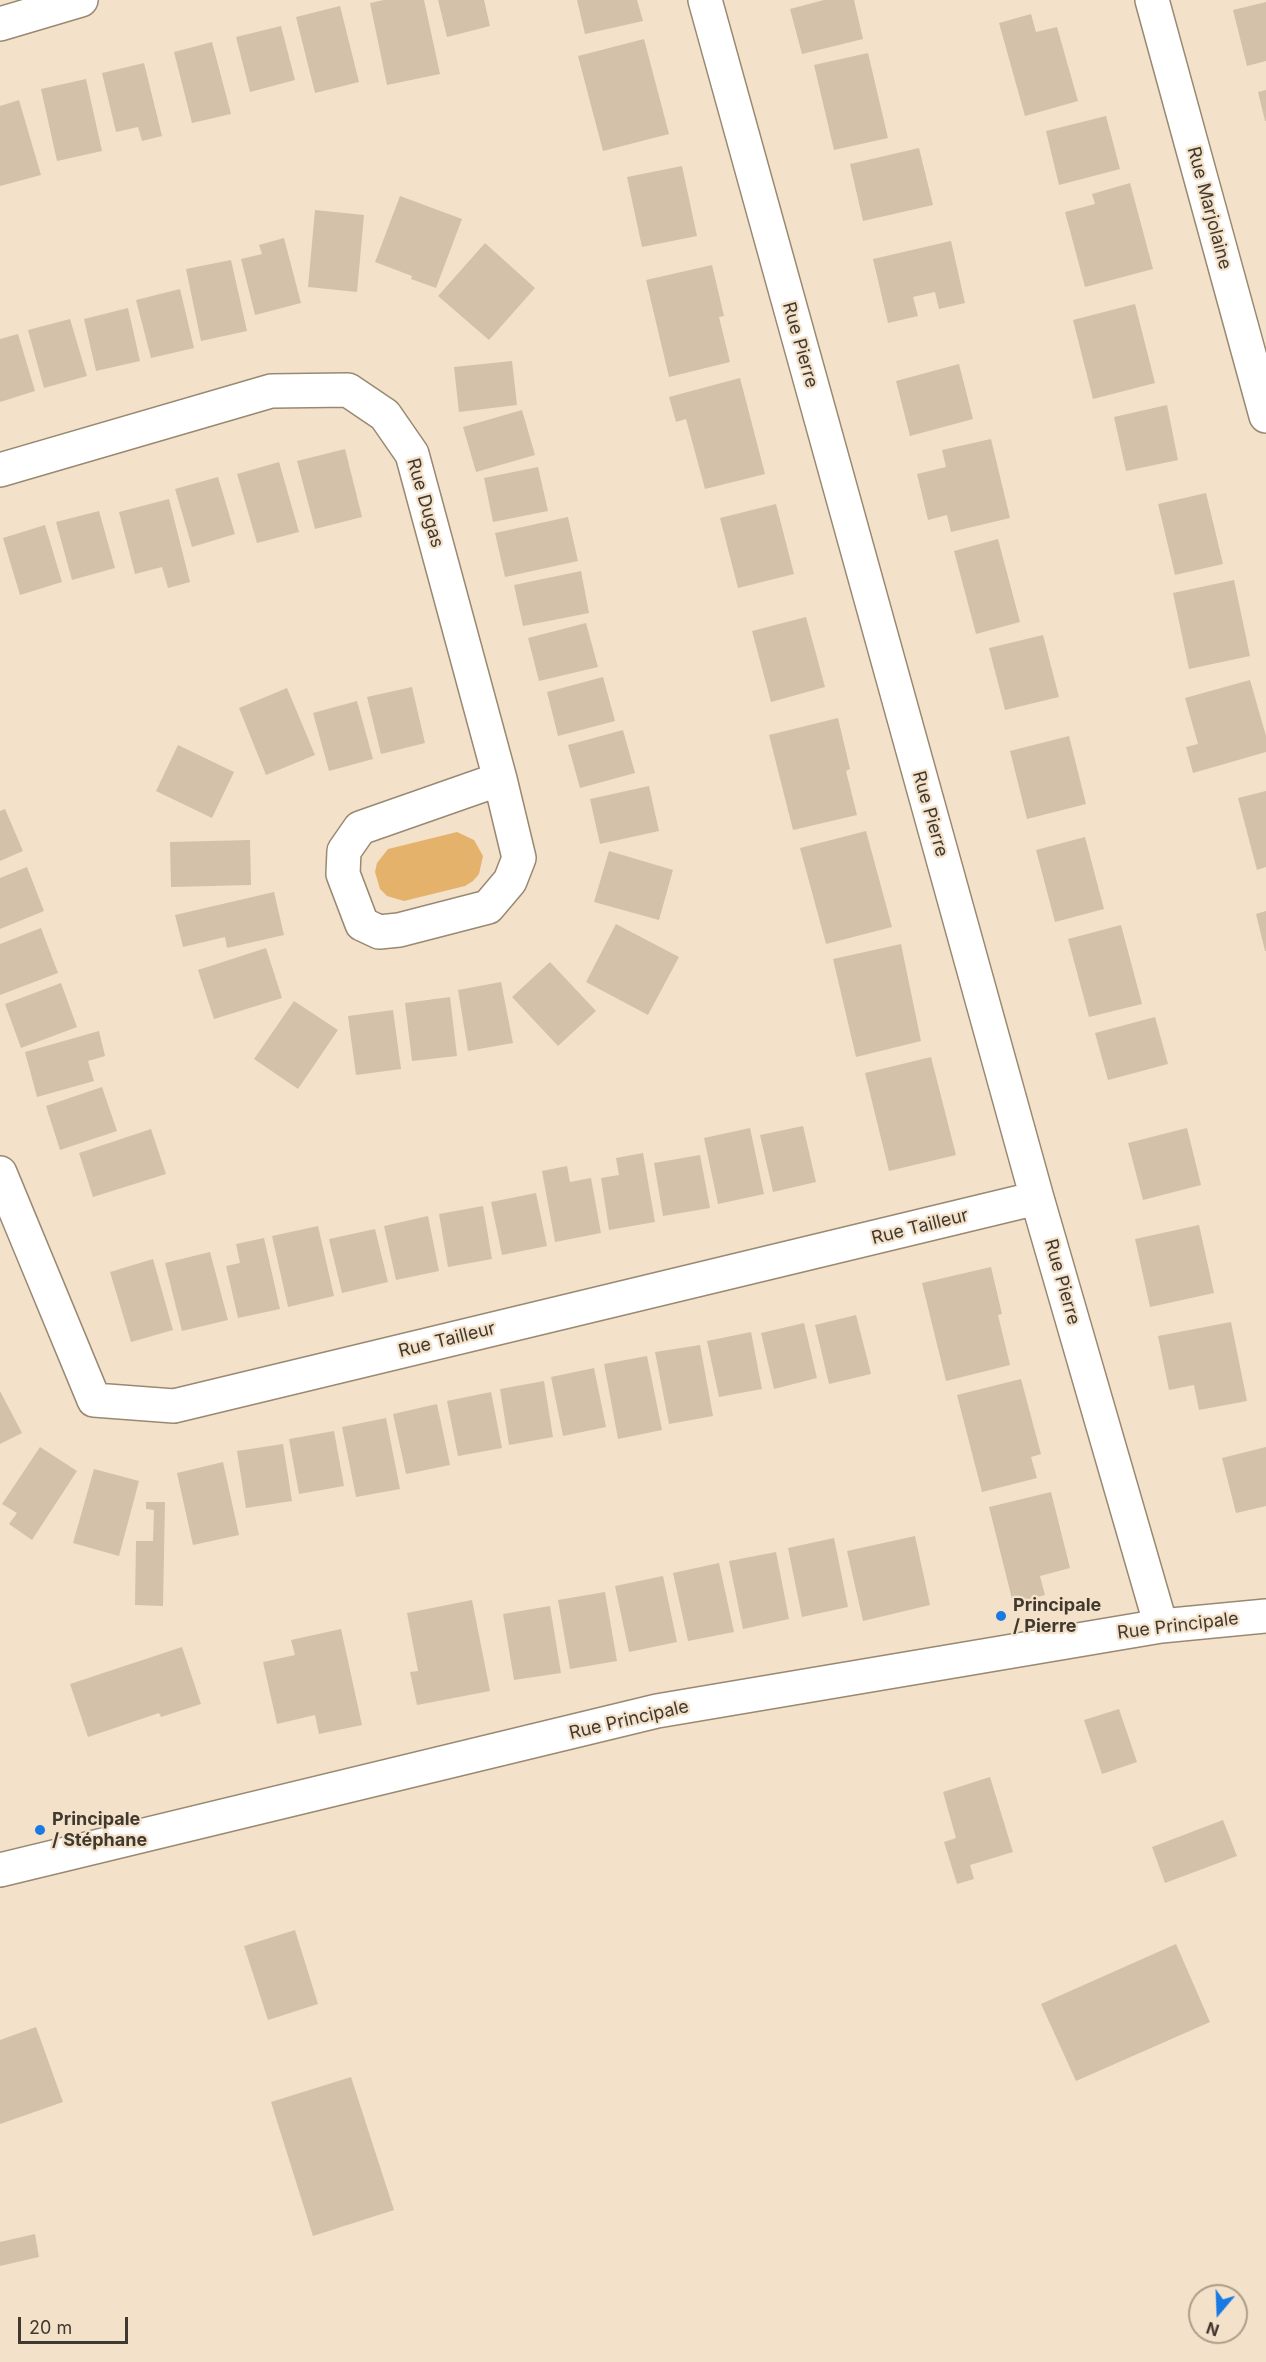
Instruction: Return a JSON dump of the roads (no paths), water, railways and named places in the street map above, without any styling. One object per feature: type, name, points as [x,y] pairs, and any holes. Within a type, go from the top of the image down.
[{"type":"street","points":[[0,24],[81,0]]},
{"type":"street","name":"Rue Pierre","points":[[705,0],[1037,1198],[1161,1626]]},
{"type":"street","name":"Rue Marjolaine","points":[[1152,0],[1266,416]]},
{"type":"street","name":"Rue Dugas","points":[[0,470],[271,391],[348,390],[385,415],[412,454],[500,779],[519,858],[510,881],[488,907],[399,930],[379,932],[362,924],[343,874],[344,851],[360,828],[500,779]]},
{"type":"street","name":"Rue Tailleur","points":[[0,1173],[94,1400],[174,1406],[1037,1198]]},
{"type":"street","name":"Rue Principale","points":[[0,1870],[657,1711],[1161,1626],[1266,1616]]},
{"type":"place","name":"Principale / Pierre","points":[[1001,1616]]},
{"type":"place","name":"Principale / Stéphane","points":[[40,1830]]}]
